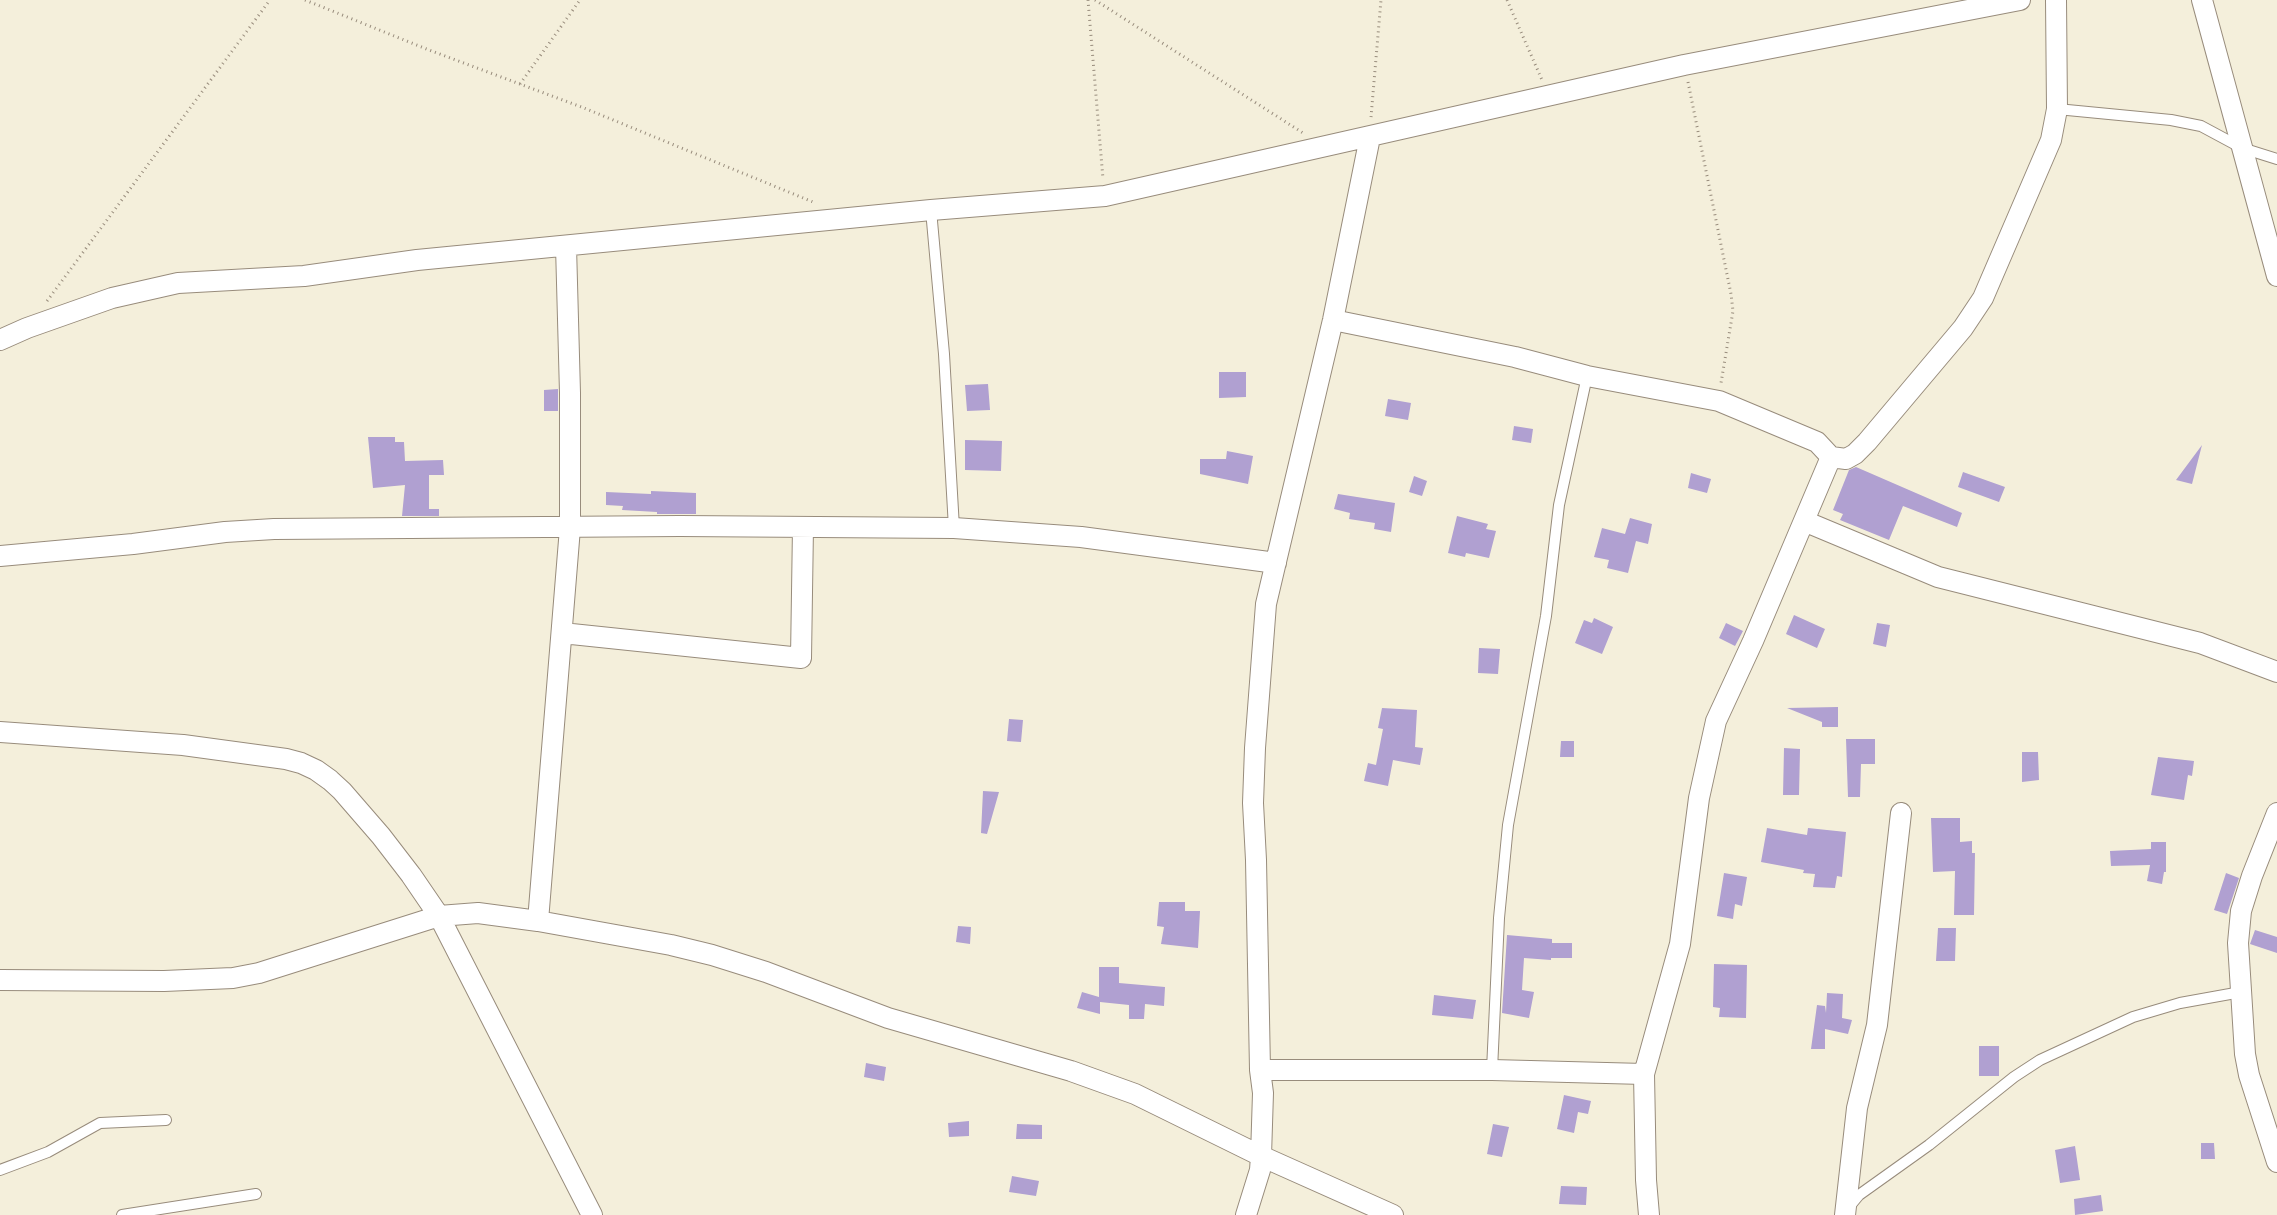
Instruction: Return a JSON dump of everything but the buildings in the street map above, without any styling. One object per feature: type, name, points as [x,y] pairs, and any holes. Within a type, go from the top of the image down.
[{"type":"street","points":[[0,340],[27,328],[112,298],[178,283],[304,276],[417,260],[931,210],[1104,196],[1684,65],[2020,0]]},
{"type":"street","points":[[1333,320],[1515,357],[1587,376],[1719,401],[1817,442],[1831,457],[1846,459],[1856,454],[1867,442],[1963,328],[1983,298],[2051,140],[2057,109],[2056,0]]},
{"type":"street","points":[[2202,0],[2277,276]]},
{"type":"street","points":[[1246,1215],[1260,1170],[1261,1156],[1263,1093],[1260,1070],[1256,860],[1253,803],[1255,748],[1266,604],[1333,320],[1370,137]]},
{"type":"street","points":[[538,921],[570,528],[570,353],[566,246]]},
{"type":"street","points":[[1649,1215],[1646,1180],[1644,1074],[1680,944],[1699,798],[1716,721],[1831,457]]},
{"type":"street","points":[[1804,521],[1938,577],[2200,643],[2277,672]]},
{"type":"street","points":[[0,556],[124,545],[225,532],[274,529],[803,527],[954,528],[1081,537],[1276,563]]},
{"type":"street","points":[[562,633],[801,658],[803,527]]},
{"type":"street","points":[[0,732],[183,745],[301,763],[316,770],[342,791],[411,875],[439,916],[592,1215]]},
{"type":"street","points":[[1845,1215],[1857,1108],[1877,1025],[1901,813]]},
{"type":"street","points":[[2277,813],[2252,876],[2242,911],[2238,943],[2245,1054],[2249,1075],[2277,1162]]},
{"type":"street","points":[[0,980],[154,981],[233,978],[259,973],[439,916],[478,913],[538,921],[671,945],[712,955],[766,972],[888,1018],[1071,1071],[1135,1094],[1261,1156],[1393,1215]]},
{"type":"street","points":[[1260,1070],[1492,1070],[1644,1074]]},
{"type":"lane","points":[[2057,109],[2172,120],[2201,126],[2242,148],[2277,159]]},
{"type":"lane","points":[[931,210],[944,354],[954,528]]},
{"type":"lane","points":[[1492,1070],[1499,918],[1508,825],[1546,616],[1559,505],[1587,376]]},
{"type":"lane","points":[[1845,1215],[1850,1204],[1859,1195],[1928,1145],[2033,1064],[2080,1040],[2133,1017],[2180,1004],[2241,992]]},
{"type":"lane","points":[[0,1170],[48,1152],[100,1123],[166,1120]]},
{"type":"lane","points":[[122,1215],[256,1194]]},
{"type":"path","points":[[44,304],[270,0]]},
{"type":"path","points":[[305,0],[520,84],[817,204]]},
{"type":"path","points":[[520,84],[580,0]]},
{"type":"path","points":[[1088,0],[1104,196]]},
{"type":"path","points":[[1095,0],[1325,147]]},
{"type":"path","points":[[1370,137],[1381,0]]},
{"type":"path","points":[[1507,0],[1549,97]]},
{"type":"path","points":[[1684,65],[1733,311],[1719,401]]}]
